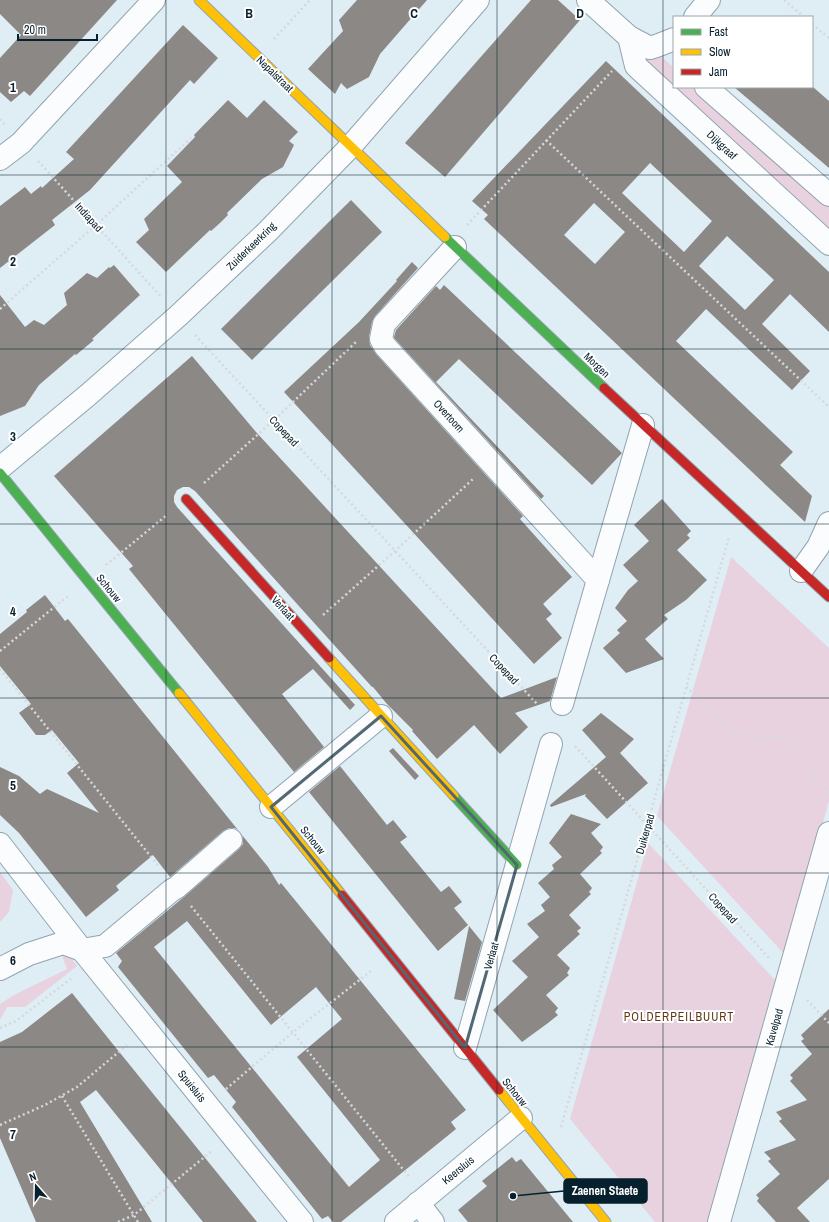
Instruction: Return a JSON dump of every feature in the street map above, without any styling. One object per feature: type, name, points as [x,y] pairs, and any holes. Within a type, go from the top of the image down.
[{"type":"street","points":[[0,159],[21,143],[154,0]]},
{"type":"street","name":"Nepalstraat","points":[[200,0],[350,147]]},
{"type":"street","name":"Zuiderkeerkring","points":[[0,468],[88,396],[178,316],[267,232],[350,147],[478,0]]},
{"type":"street","name":"Dijkgraaf","points":[[588,0],[630,43],[636,66],[829,244]]},
{"type":"street","points":[[696,16],[709,0]]},
{"type":"street","name":"Dijkgraaf","points":[[630,43],[650,48],[669,47]]},
{"type":"street","points":[[707,88],[829,195]]},
{"type":"street","name":"Morgen","points":[[350,147],[644,425],[829,597]]},
{"type":"street","name":"Overtoom","points":[[453,245],[384,324],[382,339],[386,346],[598,580]]},
{"type":"street","points":[[562,704],[644,425]]},
{"type":"street","name":"Schouw","points":[[0,473],[272,807],[606,1222]]},
{"type":"street","name":"Verlaat","points":[[186,499],[517,865]]},
{"type":"street","points":[[801,571],[818,547],[829,523]]},
{"type":"street","points":[[272,807],[381,716]]},
{"type":"street","name":"Verlaat","points":[[465,1048],[551,744]]},
{"type":"street","name":"Kavelpad","points":[[720,1222],[829,833]]},
{"type":"street","points":[[0,969],[28,954],[63,943],[88,956],[105,946],[176,888],[231,840]]},
{"type":"street","name":"Spuisluis","points":[[0,844],[144,1027],[302,1222]]},
{"type":"street","name":"Keersluis","points":[[396,1222],[521,1118]]},
{"type":"street","points":[[422,1200],[433,1222]]},
{"type":"path","points":[[258,57],[310,0]]},
{"type":"path","points":[[784,0],[803,16]]},
{"type":"path","points":[[813,25],[829,38]]},
{"type":"path","points":[[453,245],[630,43]]},
{"type":"path","name":"Indiapad","points":[[0,119],[178,316]]},
{"type":"path","points":[[0,309],[96,225],[191,138]]},
{"type":"path","points":[[546,140],[829,407]]},
{"type":"path","name":"Copepad","points":[[178,316],[540,708]]},
{"type":"path","points":[[305,632],[491,462]]},
{"type":"path","name":"Duikerpad","points":[[552,1156],[736,511]]},
{"type":"path","points":[[0,669],[292,1033],[422,1200]]},
{"type":"path","points":[[686,687],[739,736],[781,737],[829,792]]},
{"type":"path","name":"Copepad","points":[[572,743],[829,1023]]},
{"type":"path","points":[[207,1104],[292,1033],[390,955]]},
{"type":"path","points":[[0,1028],[16,1021],[59,986],[88,956]]},
{"type":"path","points":[[0,1125],[46,1105],[77,1087],[122,1050],[144,1027]]},
{"type":"path","points":[[62,1096],[138,1222]]},
{"type":"path","points":[[118,1222],[134,1215],[232,1135]]},
{"type":"highlighted area","points":[[381,716],[517,865],[465,1048],[271,807]]},
{"type":"shaded area","points":[[659,54],[673,67],[673,88],[697,88],[829,204],[829,235],[639,56]]},
{"type":"shaded area","points":[[731,557],[829,648],[829,801],[785,955],[657,816]]},
{"type":"shaded area","points":[[648,843],[775,980],[708,1222],[655,1222],[570,1119]]},
{"type":"shaded area","points":[[0,872],[13,890],[9,912],[0,922]]},
{"type":"shaded area","points":[[61,953],[68,953],[77,966],[25,1007],[7,1007],[0,1020],[0,1004],[14,995],[67,969]]},
{"type":"building","points":[[0,0],[117,0],[30,96],[24,91],[11,102],[0,92],[0,58],[21,35],[0,14]]},
{"type":"building","points":[[357,0],[427,0],[380,54],[369,77],[347,89],[341,83],[335,94],[308,69],[343,31],[339,20]]},
{"type":"building","points":[[531,0],[558,0],[580,20],[445,177],[405,143]]},
{"type":"building","points":[[183,25],[218,58],[194,84],[190,80],[90,190],[52,220],[55,225],[0,268],[0,206],[25,187],[31,194],[41,186],[42,188],[74,159],[66,152]]},
{"type":"building","points":[[606,61],[829,272],[829,332],[790,294],[762,324],[810,371],[792,390],[706,309],[676,341],[793,452],[780,465],[812,496],[805,522],[484,219],[488,215],[472,201]],"holes":[[[650,163],[712,221],[684,252],[622,193]],[[594,203],[625,232],[595,264],[564,235]],[[727,236],[774,280],[745,310],[699,266]]]},
{"type":"building","points":[[813,87],[829,101],[829,168],[735,88]]},
{"type":"building","points":[[228,100],[247,118],[264,100],[298,132],[289,141],[294,145],[283,167],[262,179],[227,213],[228,215],[220,223],[211,231],[210,230],[166,272],[136,242],[149,230],[144,219],[182,182],[167,166],[195,137],[194,135]]},
{"type":"building","points":[[351,200],[382,232],[252,360],[221,329]]},
{"type":"building","points":[[412,262],[418,268],[375,316],[372,322],[369,337],[370,345],[376,354],[523,516],[520,519],[572,577],[543,604],[552,614],[546,619],[562,638],[534,664],[284,392],[359,322],[397,281],[396,280]]},
{"type":"building","points":[[114,265],[140,295],[92,339],[94,340],[39,385],[25,406],[0,416],[0,295],[25,327],[34,320],[44,325],[67,305],[64,293],[87,273],[97,278],[109,267],[110,268]]},
{"type":"building","points":[[444,285],[622,453],[592,485],[459,359],[436,382],[544,496],[541,499],[395,339],[394,337],[396,330],[436,286],[440,290]]},
{"type":"building","points":[[192,356],[256,432],[501,698],[557,677],[550,701],[515,713],[528,727],[500,754],[474,725],[437,759],[412,731],[413,730],[387,704],[195,491],[189,487],[183,487],[177,490],[174,496],[174,502],[177,507],[355,705],[350,710],[313,669],[282,694],[324,747],[294,772],[129,569],[133,566],[54,476]]},
{"type":"building","points":[[662,499],[691,531],[687,535],[690,538],[677,550],[707,580],[686,600],[664,615],[668,619],[645,639],[664,659],[626,673],[603,648],[620,633],[617,630],[627,621],[615,608],[628,590],[638,581],[623,565],[649,541],[634,525]]},
{"type":"building","points":[[45,595],[65,621],[68,619],[238,830],[235,828],[229,828],[223,831],[170,877],[153,855],[116,886],[119,890],[86,917],[19,833],[0,815],[0,767],[19,776],[40,794],[47,789],[99,813],[67,773],[79,763],[52,730],[45,735],[36,735],[19,713],[31,704],[0,666],[0,634]]},
{"type":"building","points":[[601,713],[634,739],[620,753],[648,783],[607,819],[585,796],[586,794],[551,807],[550,805],[606,757],[582,730]]},
{"type":"building","points":[[393,748],[419,776],[415,780],[389,751]]},
{"type":"building","points":[[340,766],[387,825],[393,820],[407,837],[400,842],[441,892],[449,886],[462,902],[454,908],[468,925],[438,951],[309,792]]},
{"type":"building","points":[[571,814],[601,824],[591,833],[603,847],[600,851],[602,853],[580,874],[592,888],[589,892],[591,894],[569,915],[581,928],[577,931],[580,934],[557,955],[570,968],[567,973],[569,975],[546,995],[558,1008],[555,1012],[558,1015],[522,1042],[493,1010],[528,977],[512,961],[539,937],[527,924],[545,911],[541,905],[550,897],[538,883],[554,869],[552,865],[562,857],[549,843]]},
{"type":"building","points":[[242,835],[268,867],[279,885],[281,883],[466,1110],[451,1122],[456,1129],[341,1222],[333,1222],[328,1216],[322,1219],[232,1107],[236,1102],[214,1075],[208,1078],[118,967],[122,961],[116,953],[239,849],[243,844]],"holes":[[[187,921],[271,1025],[316,987],[342,1019],[297,1057],[380,1160],[349,1187],[154,947]]]},
{"type":"building","points":[[469,926],[482,942],[465,1001],[454,999]]},
{"type":"building","points":[[72,993],[257,1222],[203,1222],[96,1090],[80,1102],[152,1222],[36,1222],[0,1138],[0,1042],[22,1032]]},
{"type":"building","points":[[829,1009],[829,1179],[797,1208],[810,1222],[776,1222],[757,1201],[759,1198],[756,1195],[780,1174],[768,1161],[771,1159],[764,1152],[796,1140],[779,1121],[782,1119],[776,1112],[807,1100],[790,1081],[793,1078],[790,1075],[812,1054],[801,1041],[804,1039],[801,1035]]},
{"type":"building","points":[[512,1157],[516,1162],[521,1159],[573,1222],[468,1222],[458,1210],[487,1186],[482,1181]]},
{"type":"traffic: fast","points":[[445,237],[604,388]]},
{"type":"traffic: fast","points":[[0,473],[179,693]]},
{"type":"traffic: fast","points":[[454,796],[517,865]]},
{"type":"traffic: slow","points":[[199,0],[445,237]]},
{"type":"traffic: slow","points":[[329,658],[454,796]]},
{"type":"traffic: slow","points":[[179,693],[342,895]]},
{"type":"traffic: slow","points":[[499,1090],[606,1222]]},
{"type":"traffic: jam","points":[[604,388],[829,597]]},
{"type":"traffic: jam","points":[[186,499],[329,658]]},
{"type":"traffic: jam","points":[[342,895],[499,1090]]},
{"type":"place","name":"Zaenen Staete","points":[[513,1196]]},
{"type":"district","name":"POLDERPEILBUURT","points":[[679,1017]]}]
